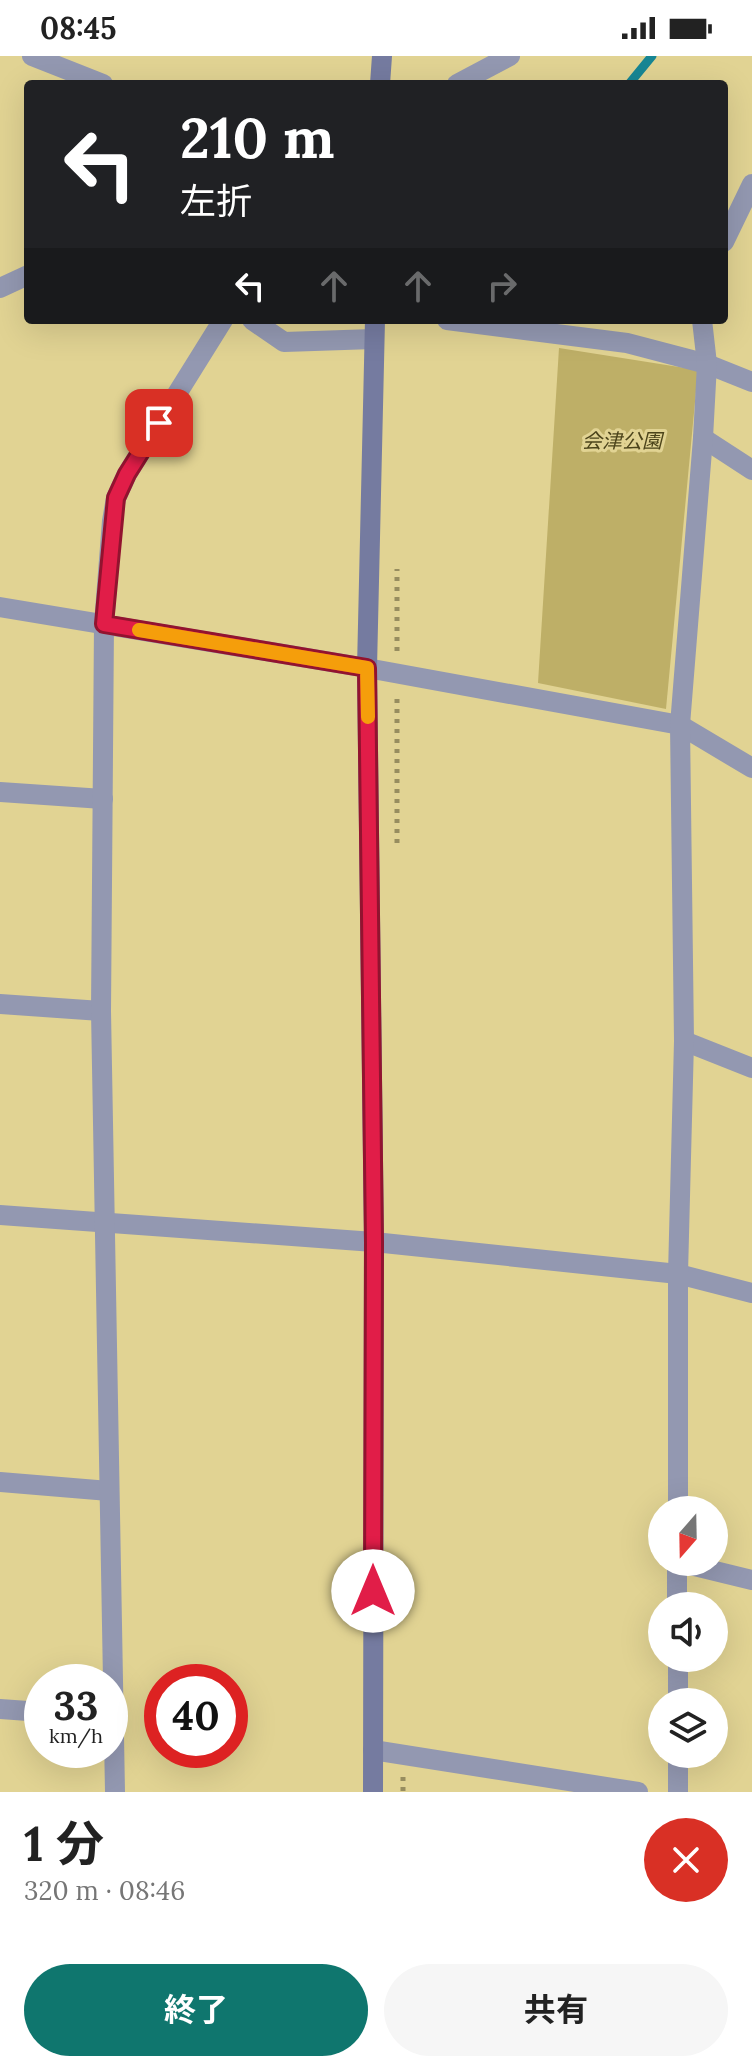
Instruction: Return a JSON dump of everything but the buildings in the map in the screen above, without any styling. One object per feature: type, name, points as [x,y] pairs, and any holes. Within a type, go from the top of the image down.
[{"type":"street","points":[[32,56],[93,80]]},
{"type":"street","points":[[380,80],[382,56]]},
{"type":"street","points":[[464,80],[508,56]]},
{"type":"street","points":[[728,234],[752,184]]},
{"type":"street","points":[[0,288],[24,277]]},
{"type":"street","points":[[111,1664],[101,1011],[104,624],[116,498],[127,474],[221,324]]},
{"type":"street","points":[[258,324],[284,342],[374,329],[367,668],[374,1242],[373,1792]]},
{"type":"street","points":[[478,324],[627,343],[707,364],[752,382]]},
{"type":"street","points":[[678,1496],[678,1274],[684,1041],[680,725],[703,438],[707,364],[702,324]]},
{"type":"street","points":[[703,438],[752,470]]},
{"type":"street","points":[[0,607],[367,668],[680,725],[752,768]]},
{"type":"street","points":[[0,792],[103,799]]},
{"type":"street","points":[[0,1004],[101,1011]]},
{"type":"street","points":[[684,1041],[752,1068]]},
{"type":"street","points":[[0,1215],[374,1242],[678,1274],[752,1293]]},
{"type":"street","points":[[0,1482],[109,1491]]},
{"type":"street","points":[[728,1574],[752,1580]]},
{"type":"street","points":[[0,1709],[24,1711]]},
{"type":"street","points":[[373,1750],[638,1792]]},
{"type":"street","points":[[114,1768],[115,1792]]},
{"type":"street","points":[[678,1768],[678,1792]]},
{"type":"green space","name":"会津公園","points":[[559,348],[698,370],[666,709],[538,683]]},
{"type":"waterway","points":[[632,80],[652,56]]},
{"type":"slow traffic","points":[[139,630],[367,668],[368,717]]},
{"type":"route","points":[[159,423],[116,498],[104,624],[367,668],[374,1242],[373,1591]]}]
